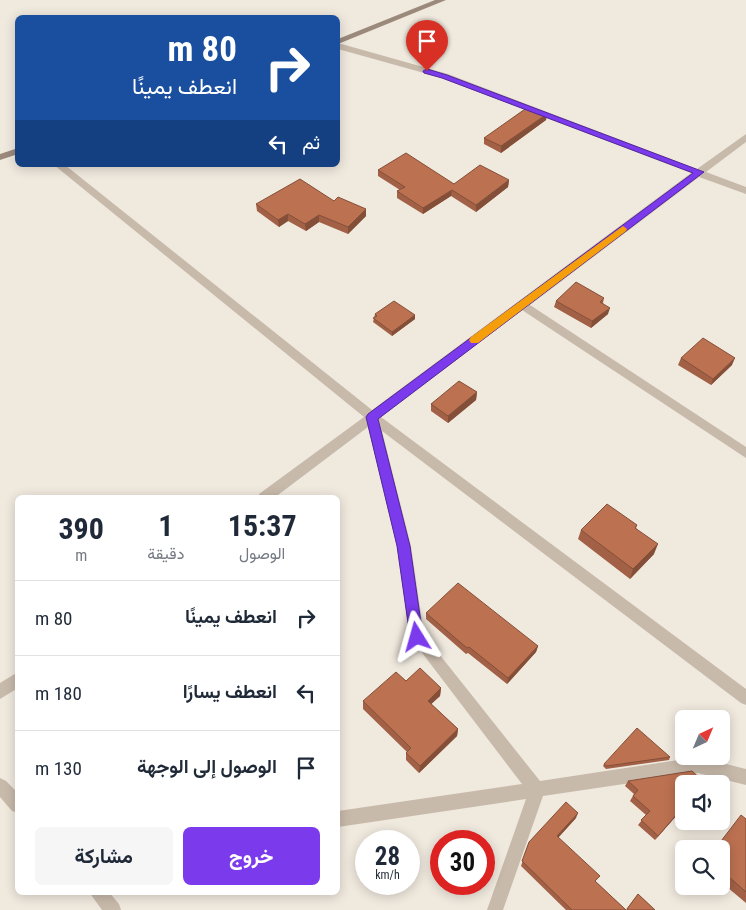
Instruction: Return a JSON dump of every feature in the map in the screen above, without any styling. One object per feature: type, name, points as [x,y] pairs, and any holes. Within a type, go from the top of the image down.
[{"type":"main road","points":[[340,43],[442,0]]},
{"type":"main road","points":[[0,157],[15,152]]},
{"type":"street","points":[[340,45],[445,76],[746,191]]},
{"type":"street","points":[[268,495],[746,137]]},
{"type":"street","points":[[61,167],[372,417],[746,698]]},
{"type":"street","points":[[522,305],[746,454]]},
{"type":"street","points":[[372,417],[404,546],[417,637],[537,790]]},
{"type":"street","points":[[0,692],[15,681]]},
{"type":"street","points":[[340,819],[698,765],[746,777]]},
{"type":"street","points":[[0,786],[15,802]]},
{"type":"street","points":[[495,910],[537,790]]},
{"type":"street","points":[[100,895],[114,910]]},
{"type":"building","points":[[528,107],[547,114],[501,146],[484,138]]},
{"type":"building","points":[[406,153],[454,184],[480,165],[509,180],[476,205],[452,190],[423,208],[397,191],[405,187],[378,170]]},
{"type":"building","points":[[300,179],[334,201],[338,197],[366,209],[348,227],[319,215],[305,224],[288,214],[278,220],[256,204]]},
{"type":"building","points":[[576,282],[604,298],[600,302],[610,308],[592,321],[556,301]]},
{"type":"building","points":[[394,301],[415,315],[392,332],[373,318],[377,316],[375,314]]},
{"type":"building","points":[[703,338],[735,358],[713,379],[681,358]]},
{"type":"building","points":[[459,381],[477,392],[448,416],[431,404]]},
{"type":"building","points":[[607,504],[637,525],[635,528],[658,544],[633,569],[581,530]]},
{"type":"building","points":[[458,583],[538,646],[508,678],[469,647],[467,648],[426,613]]},
{"type":"building","points":[[420,668],[441,688],[428,701],[458,729],[420,766],[406,753],[411,748],[363,701],[396,672],[406,681]]},
{"type":"building","points":[[637,728],[670,757],[607,766],[604,764]]},
{"type":"building","points":[[692,771],[696,775],[675,775],[675,816],[658,836],[641,820],[650,811],[633,796],[638,790],[628,781]]},
{"type":"building","points":[[566,802],[578,813],[557,836],[600,876],[595,881],[626,910],[572,910],[522,861],[529,842]]},
{"type":"building","points":[[741,815],[746,819],[746,892],[730,878],[730,840],[722,840]]},
{"type":"building","points":[[638,894],[655,910],[628,910]]},
{"type":"slow traffic","points":[[475,340],[623,229]]},
{"type":"route","points":[[417,637],[404,546],[372,417],[699,172],[445,76],[427,71]]}]
